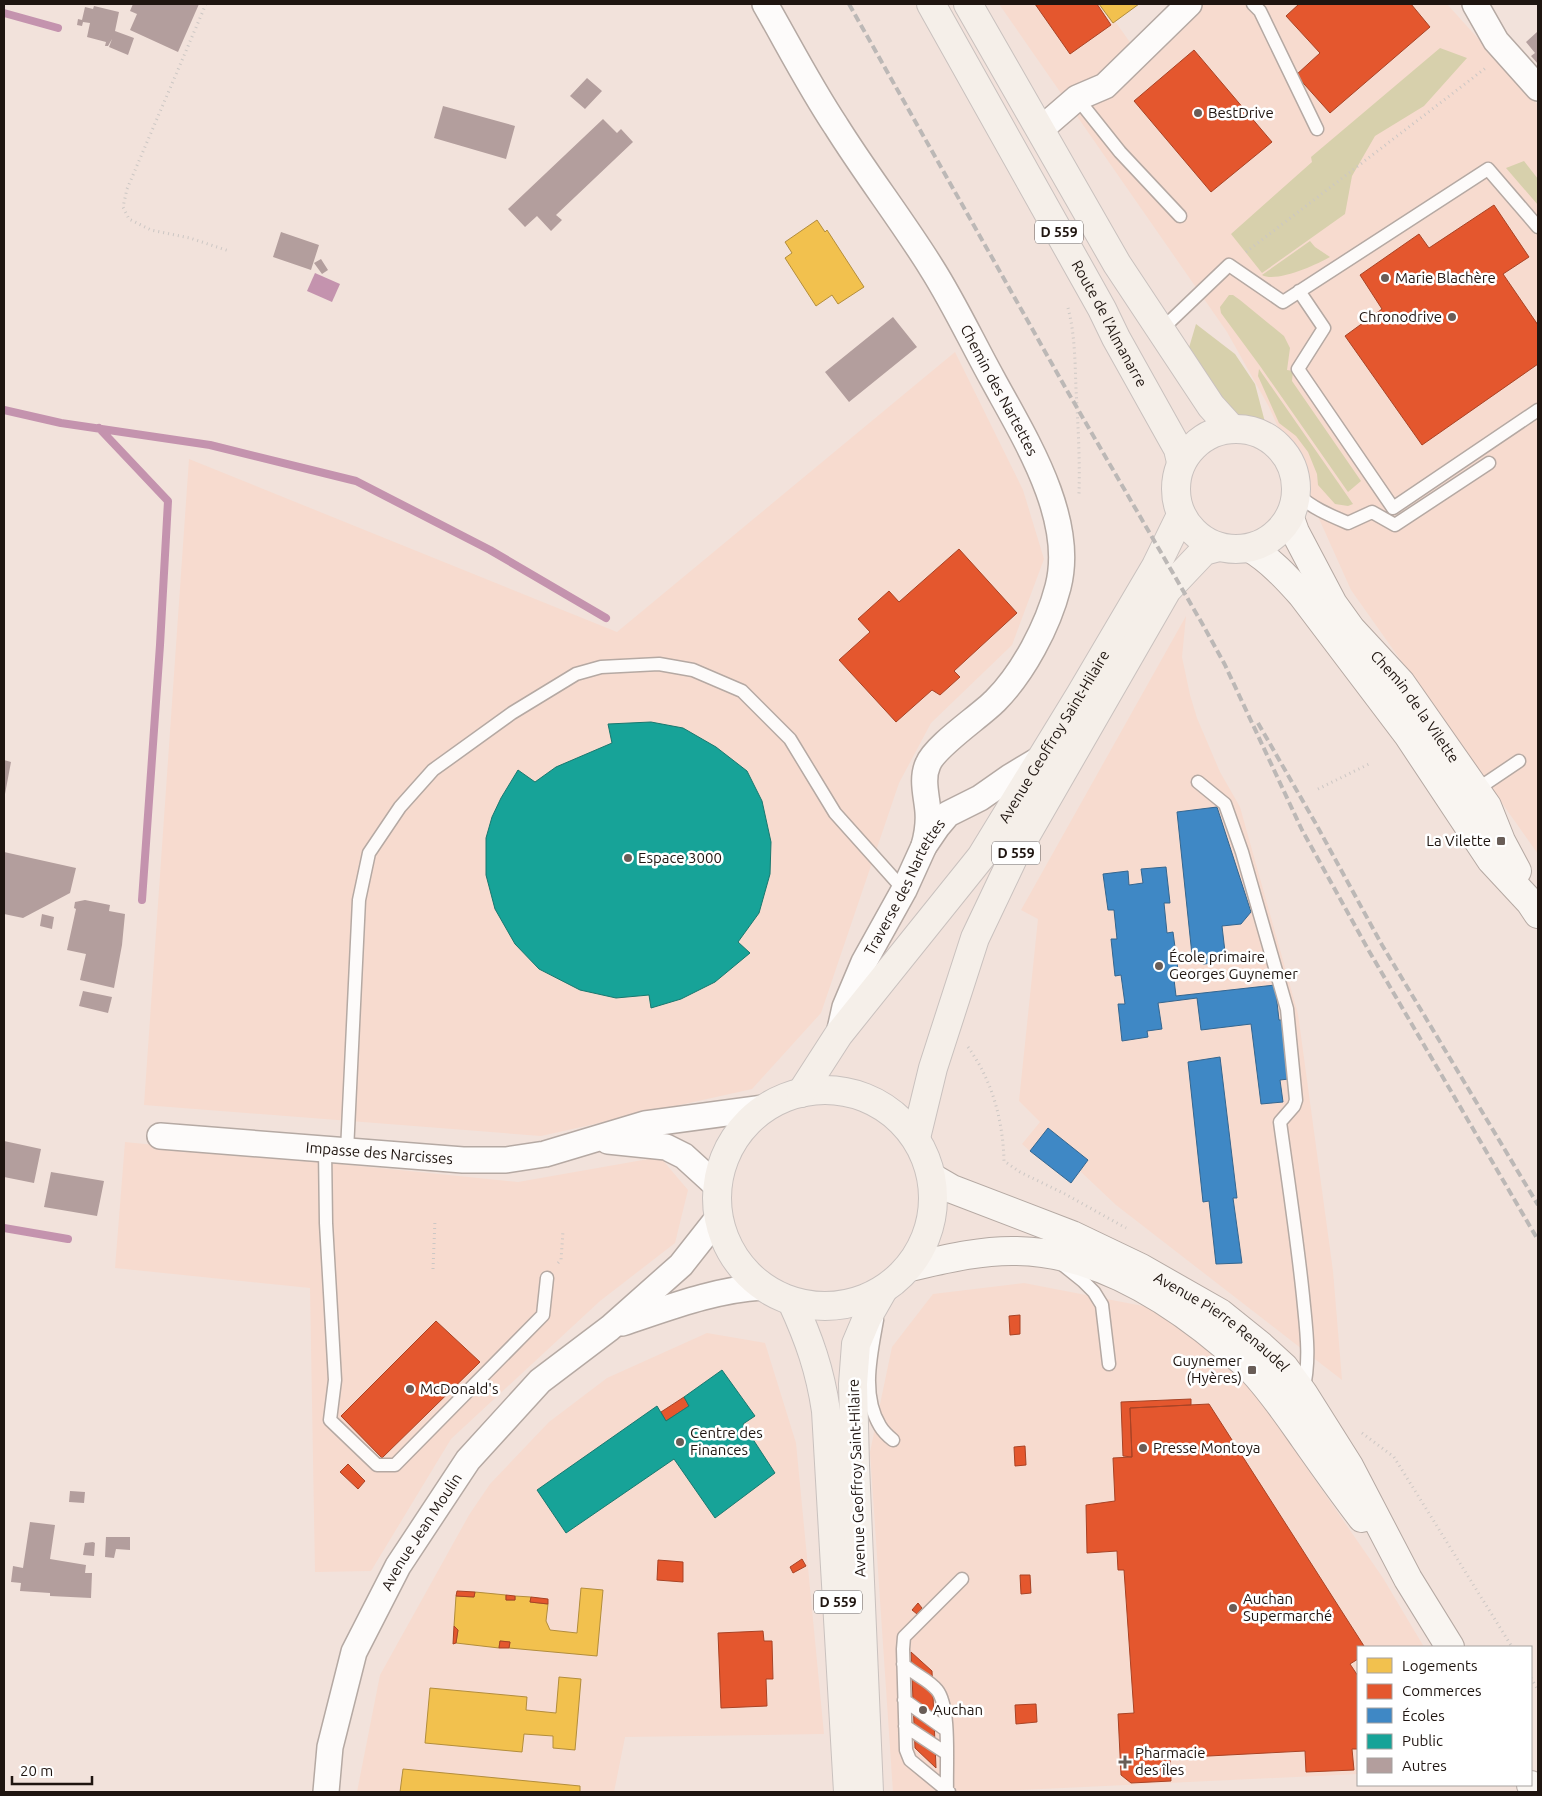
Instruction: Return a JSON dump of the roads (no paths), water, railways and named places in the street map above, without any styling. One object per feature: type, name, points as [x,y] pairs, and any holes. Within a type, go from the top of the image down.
[{"type":"main road","name":"Route de l'Almanarre","points":[[931,4],[1102,309],[1116,338],[1178,449],[1182,462]]},
{"type":"main road","name":"D 559","points":[[968,4],[1117,264],[1211,406],[1231,428]]},
{"type":"main road","points":[[1231,428],[1265,435],[1279,446],[1290,460],[1296,476],[1294,506],[1280,531],[1266,542],[1250,548],[1234,550],[1219,547],[1203,540],[1190,529],[1181,515],[1175,488],[1182,462],[1190,449],[1202,439],[1216,432],[1231,428]]},
{"type":"main road","name":"Avenue Geoffroy Saint-Hilaire","points":[[802,1093],[840,1034],[981,857],[1156,566],[1181,515]]},
{"type":"main road","name":"Avenue Geoffroy Saint-Hilaire","points":[[916,1138],[933,1068],[975,938],[1014,856],[1167,590],[1204,551],[1219,547]]},
{"type":"main road","points":[[834,1090],[866,1098],[894,1114],[916,1138],[926,1157],[933,1178],[934,1210],[926,1240],[910,1267],[884,1290],[854,1303],[823,1307],[792,1302],[762,1287],[742,1268],[727,1244],[718,1218],[717,1186],[725,1156],[737,1136],[764,1108],[782,1099],[802,1093],[834,1090]]},
{"type":"main road","name":"Avenue Geoffroy Saint-Hilaire","points":[[869,1792],[854,1465],[853,1384],[856,1344],[867,1318],[884,1290]]},
{"type":"main road","name":"Avenue Geoffroy Saint-Hilaire","points":[[792,1302],[819,1371],[826,1411],[848,1792]]},
{"type":"street","name":"Chemin des Nartettes","points":[[765,4],[835,124],[932,269],[1015,422],[1040,473],[1055,513],[1061,545],[1061,565],[1059,584],[1045,624],[1026,659],[1006,688],[994,702],[933,755],[928,762],[925,781],[928,822],[924,846]]},
{"type":"street","points":[[1040,130],[1077,98],[1105,86],[1189,4]]},
{"type":"street","points":[[1475,4],[1496,41],[1538,88]]},
{"type":"street","name":"Chemin de la Vilette","points":[[1294,506],[1295,532],[1333,604],[1351,629],[1401,683],[1465,798],[1492,860],[1534,908]]},
{"type":"street","name":"Chemin de la Vilette","points":[[1250,548],[1264,556],[1302,594],[1408,735],[1465,798]]},
{"type":"street","name":"Traverse des Nartettes","points":[[840,1034],[845,1006],[864,962],[904,890],[924,846],[948,814],[980,798],[1040,758]]},
{"type":"street","points":[[925,781],[942,802],[950,806],[961,806]]},
{"type":"street","name":"Impasse des Narcisses","points":[[160,1136],[464,1160],[506,1160],[545,1154],[645,1124],[764,1108]]},
{"type":"street","name":"Impasse des Narcisses","points":[[596,1140],[666,1148],[684,1156],[717,1186]]},
{"type":"street","name":"Avenue Pierre Renaudel","points":[[933,1178],[952,1189],[1072,1235],[1141,1268],[1220,1313],[1284,1367],[1293,1401]]},
{"type":"street","name":"Avenue Jean Moulin","points":[[326,1792],[330,1747],[354,1652],[398,1566],[468,1460],[540,1381],[610,1328],[681,1265],[718,1218]]},
{"type":"street","name":"Avenue Pierre Renaudel","points":[[910,1267],[954,1257],[994,1252],[1044,1253],[1078,1261],[1128,1279],[1185,1315],[1293,1401],[1349,1466],[1408,1579],[1449,1646]]},
{"type":"street","name":"Avenue Jean Moulin","points":[[610,1328],[699,1297],[742,1288],[762,1287]]},
{"type":"lane","points":[[1253,4],[1260,11],[1317,129]]},
{"type":"lane","points":[[1077,98],[1120,152],[1180,216]]},
{"type":"lane","points":[[1161,330],[1229,264],[1283,302],[1488,169],[1538,227]]},
{"type":"lane","points":[[1299,291],[1324,328],[1298,369],[1393,508]]},
{"type":"lane","points":[[1384,519],[1393,508],[1538,410]]},
{"type":"lane","points":[[1294,506],[1306,502],[1319,511],[1348,523],[1372,512],[1395,525],[1489,463]]},
{"type":"lane","points":[[547,1278],[543,1315],[395,1465],[377,1466],[330,1420],[335,1380],[326,1211],[336,1150],[359,900],[369,853],[400,807],[434,770],[512,712],[576,674],[601,667],[659,664],[693,670],[742,691],[790,739],[835,813],[904,890]]},
{"type":"lane","points":[[1465,798],[1520,761]]},
{"type":"lane","points":[[1198,782],[1225,804],[1242,852],[1288,1009],[1296,1100],[1294,1106],[1280,1122],[1300,1273],[1308,1354],[1307,1375],[1293,1401]]},
{"type":"lane","points":[[1044,1253],[1083,1281],[1102,1304],[1109,1364]]},
{"type":"lane","points":[[884,1290],[877,1317],[870,1363],[871,1406],[880,1427],[893,1440]]},
{"type":"lane","points":[[948,1791],[910,1760],[906,1750],[904,1637],[962,1579]]},
{"type":"lane","points":[[903,1664],[936,1688],[942,1697],[945,1710],[948,1791]]},
{"type":"lane","points":[[904,1700],[946,1730]]},
{"type":"lane","points":[[905,1726],[946,1753]]},
{"type":"waterway","points":[[4,13],[58,28]]},
{"type":"waterway","points":[[4,410],[61,423],[210,445],[356,481],[490,550],[606,618]]},
{"type":"waterway","points":[[99,428],[168,501],[142,900]]},
{"type":"waterway","points":[[4,1228],[68,1239]]},
{"type":"railway","points":[[849,4],[1065,387],[1225,665],[1302,830],[1369,951],[1538,1240]]},
{"type":"railway","points":[[1258,723],[1382,945],[1538,1205]]},
{"type":"place","name":"BestDrive","points":[[1198,113]]},
{"type":"place","name":"Marie Blachère","points":[[1385,278]]},
{"type":"place","name":"Chronodrive","points":[[1452,317]]},
{"type":"place","name":"La Vilette","points":[[1501,841]]},
{"type":"place","name":"Espace 3000","points":[[628,858]]},
{"type":"place","name":"École primaire Georges Guynemer","points":[[1159,966]]},
{"type":"place","name":"Guynemer (Hyères)","points":[[1252,1370]]},
{"type":"place","name":"McDonald's","points":[[410,1389]]},
{"type":"place","name":"Centre des Finances","points":[[680,1442]]},
{"type":"place","name":"Presse Montoya","points":[[1143,1448]]},
{"type":"place","name":"Auchan Supermarché","points":[[1233,1608]]},
{"type":"place","name":"Auchan","points":[[923,1710]]},
{"type":"place","name":"Pharmacie des îles","points":[[1125,1762]]}]
